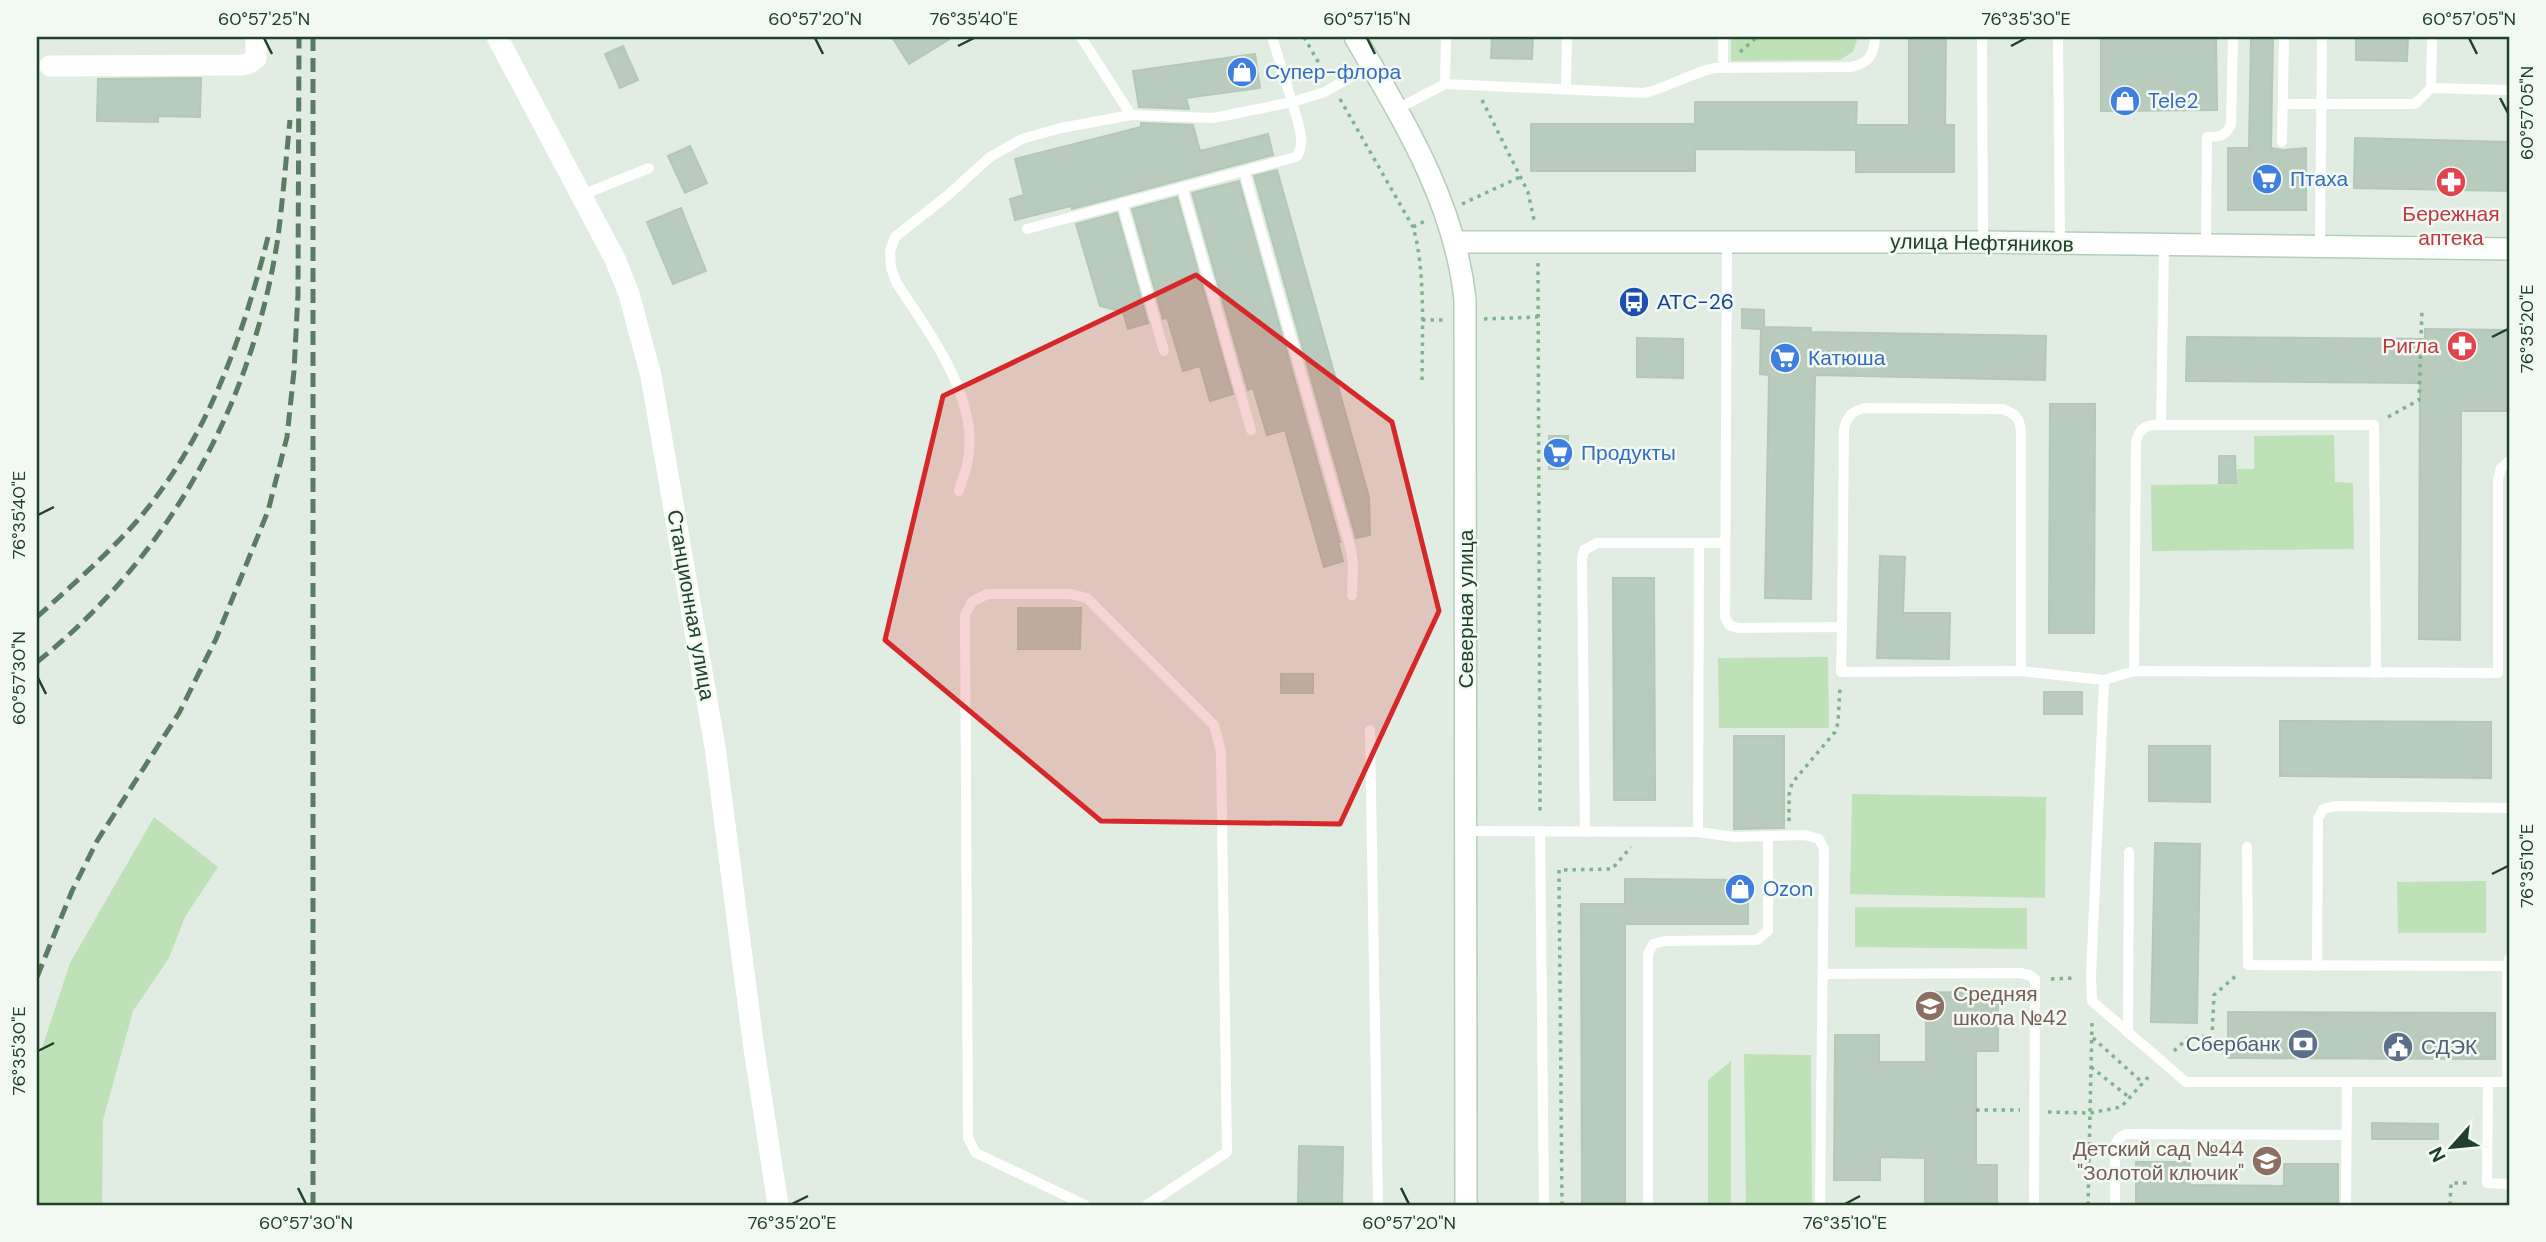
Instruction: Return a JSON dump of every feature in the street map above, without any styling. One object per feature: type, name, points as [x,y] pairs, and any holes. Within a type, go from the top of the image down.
[{"type":"main road","points":[[50,66],[243,65],[256,58],[256,37]]},
{"type":"main road","name":"Станционная улица","points":[[497,37],[615,259],[629,295],[651,376],[715,747],[753,1042],[778,1205]]},
{"type":"main road","name":"Северная улица","points":[[1355,37],[1397,109],[1446,211],[1462,272],[1465,300],[1466,1205]]},
{"type":"main road","name":"улица Нефтяников","points":[[1455,242],[1727,241],[2509,248]]},
{"type":"lane","points":[[1080,37],[1131,115]]},
{"type":"lane","points":[[1027,229],[1289,160],[1300,152],[1301,144],[1292,102],[1272,37]]},
{"type":"lane","points":[[1445,83],[1446,37]]},
{"type":"lane","points":[[1566,89],[1567,37]]},
{"type":"lane","points":[[1723,37],[1723,68]]},
{"type":"lane","points":[[1397,109],[1445,83],[1644,93],[1661,89],[1696,71],[1723,68],[1851,67],[1862,65],[1870,58],[1875,37]]},
{"type":"lane","points":[[1982,37],[1983,243]]},
{"type":"lane","points":[[2058,37],[2060,244]]},
{"type":"lane","points":[[2206,245],[2207,137],[2221,137],[2231,124],[2233,37]]},
{"type":"lane","points":[[2282,142],[2284,37]]},
{"type":"lane","points":[[2320,247],[2322,37]]},
{"type":"lane","points":[[2283,104],[2415,104],[2431,88],[2432,37]]},
{"type":"lane","points":[[959,491],[967,463],[969,441],[960,391],[950,367],[896,282],[890,251],[895,237],[1003,148],[1022,139],[1061,128],[1131,115],[1213,118],[1292,102],[1333,87],[1371,65]]},
{"type":"lane","points":[[2431,88],[2509,90]]},
{"type":"lane","points":[[582,195],[649,167]]},
{"type":"lane","points":[[1244,171],[1351,550],[1352,595]]},
{"type":"lane","points":[[1182,187],[1251,430]]},
{"type":"lane","points":[[1122,203],[1164,351]]},
{"type":"lane","points":[[1727,241],[1725,617],[1729,625],[1738,628],[1842,627]]},
{"type":"lane","points":[[2161,425],[2164,245]]},
{"type":"lane","points":[[2021,671],[2020,422],[2013,413],[2003,410],[1865,408],[1854,411],[1846,419],[1844,429],[1841,671],[2021,671],[2104,680],[2134,671],[2498,673],[2509,678]]},
{"type":"lane","points":[[2134,671],[2138,432],[2144,427],[2161,425],[2374,425],[2376,673]]},
{"type":"lane","points":[[2498,673],[2498,479],[2501,468],[2509,461]]},
{"type":"lane","points":[[1585,832],[1581,559],[1584,550],[1597,543],[1725,543]]},
{"type":"lane","points":[[1698,832],[1699,543]]},
{"type":"lane","points":[[1085,1205],[976,1153],[968,1138],[965,615],[972,602],[987,594],[1071,594],[1087,598],[1214,725],[1221,752],[1227,1152],[1147,1205]]},
{"type":"lane","points":[[2104,680],[2092,1001],[2186,1082],[2508,1082],[2508,962],[2248,965],[2248,846]]},
{"type":"lane","points":[[1370,730],[1378,1205]]},
{"type":"lane","points":[[2318,966],[2318,819],[2323,809],[2334,806],[2509,808]]},
{"type":"lane","points":[[1466,831],[1698,832],[1734,837],[1805,835],[1819,839],[1824,849],[1820,1205]]},
{"type":"lane","points":[[1540,831],[1544,1205]]},
{"type":"lane","points":[[1648,1205],[1648,954],[1653,944],[1665,941],[1756,940],[1768,931],[1768,837]]},
{"type":"lane","points":[[2128,1033],[2129,852]]},
{"type":"lane","points":[[1824,974],[2020,973],[2035,979],[2034,1205]]},
{"type":"lane","points":[[2346,1205],[2347,1082]]},
{"type":"lane","points":[[2488,1082],[2487,1183],[2509,1184]]},
{"type":"lane","points":[[2115,1205],[2115,1145],[2119,1138],[2126,1134],[2346,1135]]},
{"type":"path","points":[[1304,37],[1413,227],[1417,240],[1422,320],[1422,382]]},
{"type":"path","points":[[1474,84],[1528,192],[1534,212],[1539,282],[1540,831]]},
{"type":"path","points":[[1413,227],[1520,177]]},
{"type":"path","points":[[2374,425],[2419,400],[2422,308]]},
{"type":"path","points":[[1788,836],[1792,783],[1835,732],[1838,723],[1841,671]]},
{"type":"path","points":[[1562,1205],[1559,870],[1612,869],[1634,843]]},
{"type":"path","points":[[2090,1113],[2121,1107],[2190,1036],[2212,1037],[2214,995],[2248,965]]},
{"type":"path","points":[[2035,979],[2091,977]]},
{"type":"path","points":[[2088,1205],[2092,1001]]},
{"type":"path","points":[[2091,1037],[2143,1083]]},
{"type":"path","points":[[2091,1067],[2130,1098]]},
{"type":"path","points":[[1976,1110],[2003,1110]]},
{"type":"path","points":[[2451,1205],[2451,1183],[2487,1183]]},
{"type":"highlighted area","points":[[1196,275],[1392,422],[1439,611],[1340,824],[1101,821],[885,640],[943,396]]},
{"type":"green space","points":[[1731,37],[1858,37],[1853,52],[1839,60],[1731,61]]},
{"type":"green space","points":[[2334,435],[2335,482],[2353,483],[2354,549],[2152,551],[2151,485],[2237,484],[2237,469],[2254,469],[2254,436]]},
{"type":"green space","points":[[1828,657],[1829,728],[1719,728],[1718,658]]},
{"type":"green space","points":[[1852,794],[2046,797],[2045,898],[1850,894]]},
{"type":"green space","points":[[154,817],[218,867],[185,917],[169,958],[133,1011],[103,1120],[102,1205],[37,1205],[37,1063],[70,963]]},
{"type":"green space","points":[[2486,881],[2486,933],[2398,933],[2397,882]]},
{"type":"green space","points":[[1855,907],[2027,908],[2027,949],[1855,947]]},
{"type":"green space","points":[[1744,1054],[1811,1055],[1812,1205],[1746,1205]]},
{"type":"green space","points":[[1731,1061],[1731,1205],[1708,1205],[1708,1080]]},
{"type":"building","points":[[892,37],[953,37],[909,64]]},
{"type":"building","points":[[1492,37],[1533,37],[1532,59],[1491,58]]},
{"type":"building","points":[[1909,37],[1946,37],[1945,125],[1954,125],[1954,172],[1856,172],[1856,150],[1695,149],[1695,171],[1531,171],[1531,124],[1695,124],[1695,102],[1857,102],[1856,125],[1909,125]]},
{"type":"building","points":[[2101,37],[2216,37],[2217,110],[2101,111]]},
{"type":"building","name":"Птаха","points":[[2251,37],[2273,37],[2271,148],[2306,148],[2306,210],[2228,210],[2228,148],[2249,148]]},
{"type":"building","points":[[2356,37],[2408,37],[2407,61],[2356,60]]},
{"type":"building","points":[[623,46],[638,80],[620,88],[605,54]]},
{"type":"building","points":[[1255,54],[1260,88],[1186,98],[1189,109],[1139,107],[1133,71]]},
{"type":"building","points":[[201,78],[200,117],[158,116],[158,122],[97,121],[98,79]]},
{"type":"building","points":[[1141,123],[1193,125],[1200,151],[1268,134],[1273,155],[1072,209],[1071,206],[1015,220],[1010,199],[1024,195],[1015,159],[1141,127]]},
{"type":"building","points":[[2355,138],[2509,142],[2509,191],[2354,188]]},
{"type":"building","points":[[690,146],[707,183],[685,193],[668,156]]},
{"type":"building","points":[[1277,170],[1369,497],[1370,535],[1356,538],[1254,176]]},
{"type":"building","points":[[1239,181],[1340,542],[1343,561],[1324,567],[1285,430],[1267,435],[1253,388],[1248,390],[1192,193]]},
{"type":"building","points":[[1177,197],[1233,394],[1210,401],[1200,366],[1183,371],[1167,317],[1163,319],[1132,209]]},
{"type":"building","points":[[681,208],[706,271],[673,284],[647,222]]},
{"type":"building","points":[[1117,213],[1148,323],[1128,329],[1123,312],[1100,306],[1076,224]]},
{"type":"building","points":[[1742,309],[1764,310],[1764,327],[1811,328],[1811,332],[2046,336],[2045,380],[1815,375],[1811,599],[1765,598],[1769,375],[1760,374],[1761,329],[1742,328]]},
{"type":"building","points":[[2425,329],[2509,330],[2509,411],[2461,411],[2460,640],[2419,639],[2420,383],[2186,381],[2187,337],[2425,339]]},
{"type":"building","points":[[1637,338],[1683,339],[1683,378],[1637,377]]},
{"type":"building","points":[[2050,404],[2095,404],[2094,633],[2049,633]]},
{"type":"building","name":"Продукты","points":[[1549,436],[1568,436],[1568,469],[1549,469]]},
{"type":"building","points":[[2219,456],[2235,456],[2236,483],[2219,483]]},
{"type":"building","points":[[1880,556],[1905,557],[1903,613],[1950,613],[1949,659],[1877,658]]},
{"type":"building","points":[[1613,578],[1654,578],[1655,800],[1614,800]]},
{"type":"building","points":[[1018,608],[1081,608],[1080,649],[1018,649]]},
{"type":"building","points":[[1281,674],[1313,674],[1313,693],[1281,693]]},
{"type":"building","points":[[2044,692],[2082,692],[2082,714],[2044,714]]},
{"type":"building","points":[[2280,721],[2491,722],[2491,778],[2280,776]]},
{"type":"building","points":[[1734,736],[1784,736],[1784,828],[1734,829]]},
{"type":"building","points":[[2149,746],[2210,746],[2210,802],[2149,801]]},
{"type":"building","points":[[2155,843],[2200,844],[2197,1023],[2151,1022]]},
{"type":"building","points":[[1625,879],[1748,880],[1748,924],[1625,924],[1625,1205],[1582,1205],[1581,904],[1625,904]]},
{"type":"building","points":[[1926,992],[1998,993],[1998,1051],[1976,1051],[1976,1165],[1997,1165],[1997,1205],[1925,1205],[1925,1158],[1880,1157],[1880,1180],[1834,1180],[1835,1035],[1879,1035],[1879,1062],[1926,1062]]},
{"type":"building","points":[[2228,1012],[2495,1013],[2495,1059],[2228,1058]]},
{"type":"building","points":[[2372,1123],[2438,1124],[2438,1139],[2372,1139]]},
{"type":"building","points":[[1299,1146],[1343,1147],[1342,1205],[1298,1205]]},
{"type":"building","points":[[2136,1162],[2190,1162],[2190,1185],[2284,1186],[2284,1164],[2338,1164],[2338,1205],[2136,1205]]},
{"type":"railway","points":[[37,977],[72,891],[97,841],[179,713],[216,639],[268,511],[287,437],[294,371],[298,294],[299,37]]},
{"type":"railway","points":[[313,37],[313,1205]]},
{"type":"railway","points":[[37,662],[84,620],[127,575],[165,525],[198,472],[226,417],[248,359],[266,299],[278,237],[290,120]]},
{"type":"railway","points":[[37,617],[101,559],[137,521],[183,457],[234,351],[268,237]]},
{"type":"place","name":"Супер-флора","points":[[1242,72]]},
{"type":"place","name":"Tele2","points":[[2125,101]]},
{"type":"place","name":"Птаха","points":[[2267,179]]},
{"type":"place","name":"Бережная аптека","points":[[2451,182]]},
{"type":"place","name":"АТС-26","points":[[1634,302]]},
{"type":"place","name":"Ригла","points":[[2462,346]]},
{"type":"place","name":"Катюша","points":[[1785,358]]},
{"type":"place","name":"Продукты","points":[[1558,453]]},
{"type":"place","name":"Ozon","points":[[1740,889]]},
{"type":"place","name":"Средняя школа №42","points":[[1930,1006]]},
{"type":"place","name":"Сбербанк","points":[[2303,1044]]},
{"type":"place","name":"СДЭК","points":[[2398,1047]]},
{"type":"place","name":"Детский сад №44 \"Золотой ключик\"","points":[[2267,1161]]}]
